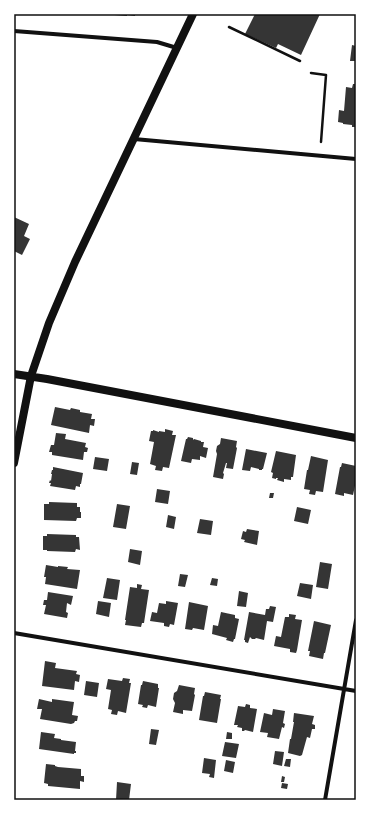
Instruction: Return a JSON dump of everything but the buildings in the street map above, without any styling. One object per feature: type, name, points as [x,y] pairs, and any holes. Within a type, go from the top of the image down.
[{"type":"main road","points":[[14,463],[31,376],[49,323],[75,262],[193,14]]},
{"type":"main road","points":[[14,374],[356,438]]},
{"type":"street","points":[[14,31],[157,42],[177,48]]},
{"type":"street","points":[[134,139],[356,159]]},
{"type":"street","points":[[325,800],[356,620]]},
{"type":"street","points":[[14,632],[356,692]]},
{"type":"path","points":[[229,27],[300,61]]},
{"type":"path","points":[[311,73],[326,74],[321,142]]}]
